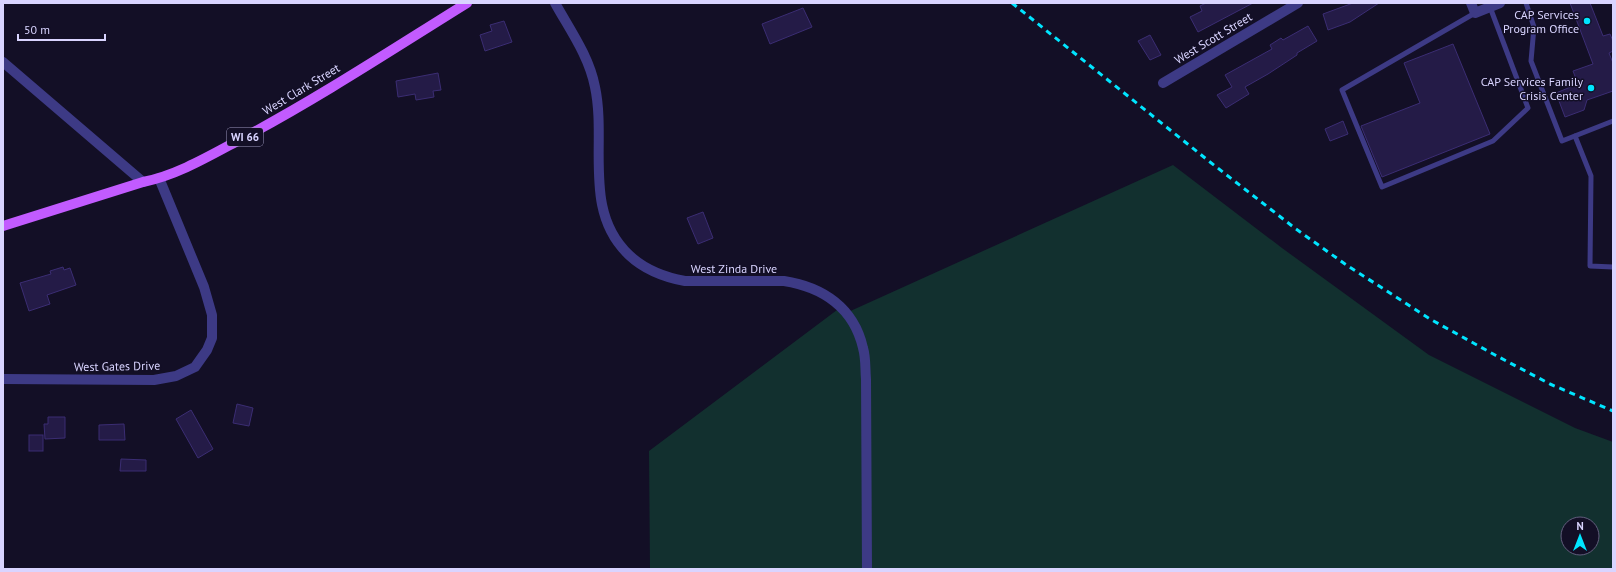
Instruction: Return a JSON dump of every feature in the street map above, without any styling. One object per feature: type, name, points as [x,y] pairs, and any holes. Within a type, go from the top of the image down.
[{"type":"main road","name":"West Clark Street","points":[[3,226],[159,178],[218,151],[281,118],[467,3]]},
{"type":"street","name":"West Zinda Drive","points":[[554,3],[583,51],[592,73],[596,89],[598,112],[600,191],[602,207],[610,230],[623,250],[641,265],[655,273],[670,278],[685,281],[784,281],[814,289],[829,297],[841,307],[851,319],[859,333],[864,348],[865,367],[867,569]]},
{"type":"street","name":"West Scott Street","points":[[1163,83],[1298,3]]},
{"type":"street","points":[[1471,3],[1475,13],[1495,5]]},
{"type":"street","points":[[3,62],[143,182]]},
{"type":"street","name":"West Gates Drive","points":[[3,379],[154,380],[176,376],[194,367],[207,350],[212,338],[212,315],[204,287],[159,178]]},
{"type":"lane","points":[[1526,3],[1534,27],[1531,61],[1562,141],[1613,122]]},
{"type":"lane","points":[[1475,13],[1342,90],[1382,187],[1493,141],[1528,108],[1495,5]]},
{"type":"lane","points":[[1575,136],[1591,176],[1590,266],[1613,267]]},
{"type":"green space","points":[[1173,165],[1282,248],[1429,355],[1575,428],[1613,442],[1613,569],[650,569],[649,451],[841,307],[846,313]]},
{"type":"building","points":[[1206,3],[1253,3],[1198,32],[1190,17],[1202,11],[1200,6]]},
{"type":"building","points":[[1353,3],[1379,3],[1350,22],[1328,30],[1323,14]]},
{"type":"building","points":[[1570,3],[1590,3],[1603,36],[1610,34],[1613,41],[1613,51],[1609,53],[1613,63],[1613,91],[1587,100],[1584,110],[1565,117],[1556,93],[1578,84],[1573,71],[1593,64]]},
{"type":"building","points":[[803,8],[812,27],[770,44],[762,24]]},
{"type":"building","points":[[504,21],[512,42],[485,51],[480,35],[492,31],[490,25]]},
{"type":"building","points":[[1308,26],[1317,41],[1297,53],[1297,55],[1268,74],[1245,87],[1249,94],[1226,108],[1217,95],[1232,87],[1225,75],[1272,49],[1270,45],[1281,38],[1283,40]]},
{"type":"building","points":[[1150,35],[1161,55],[1150,60],[1138,41]]},
{"type":"building","points":[[1453,44],[1490,134],[1382,177],[1361,126],[1420,103],[1404,63]]},
{"type":"building","points":[[438,73],[441,90],[433,91],[434,97],[416,100],[415,94],[398,97],[396,81]]},
{"type":"building","points":[[1343,121],[1348,134],[1330,141],[1325,129]]},
{"type":"building","points":[[703,212],[713,238],[698,244],[687,218]]},
{"type":"building","points":[[63,267],[64,270],[70,268],[76,285],[47,295],[50,304],[29,311],[20,283],[51,274],[50,271]]},
{"type":"building","points":[[237,404],[253,408],[249,426],[233,423]]},
{"type":"building","points":[[191,410],[213,449],[198,458],[176,419]]},
{"type":"building","points":[[48,417],[65,417],[65,438],[45,439],[44,424],[48,424]]},
{"type":"building","points":[[124,424],[125,440],[99,440],[99,425]]},
{"type":"building","points":[[29,435],[43,435],[43,451],[29,451]]},
{"type":"building","points":[[121,459],[146,460],[146,471],[120,471]]},
{"type":"railway","points":[[1012,3],[1210,162],[1296,229],[1345,264],[1430,319],[1495,355],[1550,384],[1613,411]]},
{"type":"place","name":"CAP Services Program Office","points":[[1587,21]]},
{"type":"place","name":"CAP Services Family Crisis Center","points":[[1591,88]]}]
